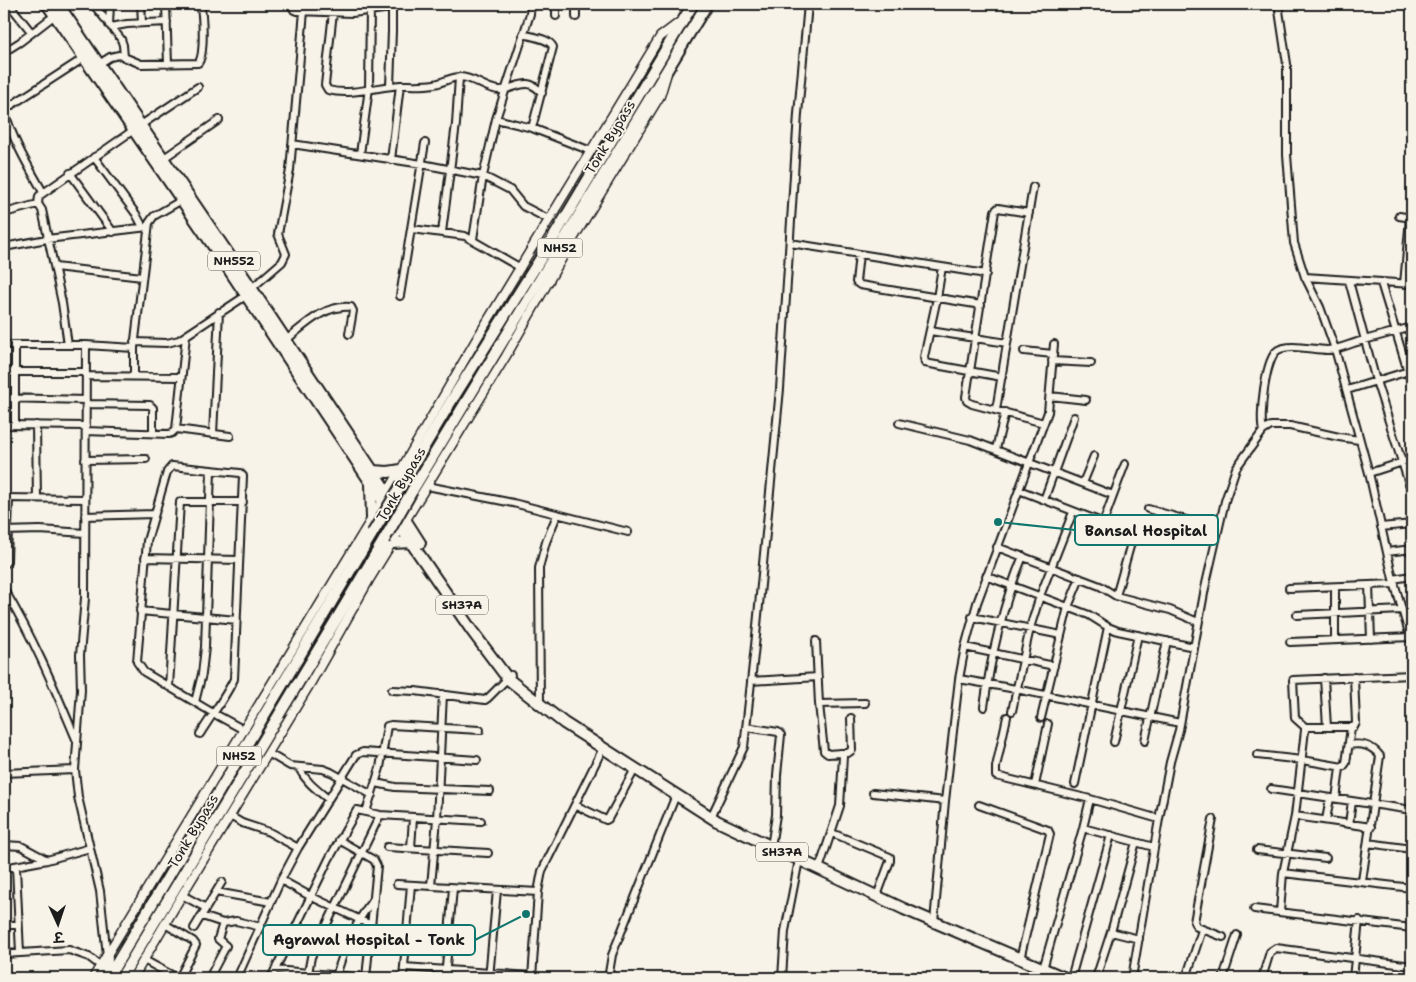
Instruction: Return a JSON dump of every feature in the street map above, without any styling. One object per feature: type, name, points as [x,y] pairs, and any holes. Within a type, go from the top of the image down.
[{"type":"main road","name":"NH552","points":[[47,4],[61,8],[99,64],[182,200],[286,340],[373,471],[385,496],[403,524]]},
{"type":"main road","name":"NH52","points":[[107,978],[450,403],[549,245],[693,4]]},
{"type":"main road","name":"Tonk Bypass","points":[[120,978],[388,542],[412,491],[706,4]]},
{"type":"main road","name":"NH552","points":[[61,8],[84,58],[164,158],[371,483],[385,496]]},
{"type":"main road","points":[[373,471],[388,472],[401,470]]},
{"type":"main road","points":[[371,483],[372,518]]},
{"type":"main road","name":"SH37A","points":[[403,524],[412,542],[472,631],[520,688],[564,723],[711,817],[771,847],[934,922],[1020,959],[1049,974],[1065,978]]},
{"type":"main road","name":"SH37A","points":[[403,524],[510,677]]},
{"type":"main road","points":[[388,542],[412,542]]},
{"type":"main road","points":[[104,962],[107,978]]},
{"type":"street","points":[[9,4],[32,33]]},
{"type":"street","points":[[92,4],[121,40],[124,57]]},
{"type":"street","points":[[110,4],[110,26]]},
{"type":"street","points":[[141,4],[142,22]]},
{"type":"street","points":[[166,4],[168,64]]},
{"type":"street","points":[[99,64],[114,56],[124,57],[141,64],[194,64],[201,61],[201,4]]},
{"type":"street","points":[[292,4],[294,10],[352,13],[392,6],[390,86]]},
{"type":"street","points":[[473,239],[483,176],[496,119],[504,89],[530,14],[531,4]]},
{"type":"street","points":[[556,4],[556,16]]},
{"type":"street","points":[[576,4],[576,17]]},
{"type":"street","points":[[711,817],[744,748],[780,389],[798,114],[808,4]]},
{"type":"street","points":[[1278,4],[1286,64],[1287,155],[1294,243],[1305,278],[1320,307],[1335,348],[1369,473],[1394,582],[1411,640],[1370,639],[1290,642]]},
{"type":"street","points":[[4,52],[32,33],[61,8]]},
{"type":"street","points":[[360,154],[369,88],[370,9]]},
{"type":"street","points":[[4,345],[134,345],[174,342],[186,336],[249,292],[285,258],[286,254],[278,234],[290,170],[304,11]]},
{"type":"street","points":[[333,12],[325,88],[332,91],[350,92],[400,85],[431,85],[449,78],[459,77],[498,90],[530,84],[542,93]]},
{"type":"street","points":[[93,978],[401,470],[471,349],[660,37],[684,20]]},
{"type":"street","points":[[110,26],[142,22],[167,22]]},
{"type":"street","points":[[523,34],[546,40],[552,45],[542,93],[532,128]]},
{"type":"street","points":[[43,192],[5,120],[4,109],[84,58]]},
{"type":"street","points":[[133,978],[310,684],[369,580],[388,542],[403,524],[427,486],[660,96],[669,67]]},
{"type":"street","points":[[442,232],[456,124],[459,77]]},
{"type":"street","points":[[391,160],[400,85]]},
{"type":"street","points":[[68,345],[55,266],[47,239],[42,210],[38,204],[38,196],[198,87]]},
{"type":"street","points":[[496,119],[532,128],[591,151]]},
{"type":"street","points":[[164,158],[219,120]]},
{"type":"street","points":[[400,296],[425,143]]},
{"type":"street","points":[[292,144],[422,164],[483,176],[510,190],[523,206],[550,220]]},
{"type":"street","points":[[94,157],[145,227]]},
{"type":"street","points":[[70,173],[113,232]]},
{"type":"street","points":[[996,410],[1033,187]]},
{"type":"street","points":[[134,376],[134,345],[142,277],[145,227],[154,216],[182,200]]},
{"type":"street","points":[[4,213],[38,204]]},
{"type":"street","points":[[1029,213],[996,209],[969,371],[967,401],[972,404],[1044,423]]},
{"type":"street","points":[[1399,216],[1411,218],[1404,284]]},
{"type":"street","points":[[4,247],[47,239],[145,227]]},
{"type":"street","points":[[412,229],[458,234],[473,239],[521,268]]},
{"type":"street","points":[[790,243],[986,274]]},
{"type":"street","points":[[859,254],[856,279],[858,284],[981,305]]},
{"type":"street","points":[[55,266],[142,277]]},
{"type":"street","points":[[942,267],[924,356],[925,363],[1002,377]]},
{"type":"street","points":[[1305,278],[1412,284]]},
{"type":"street","points":[[1349,281],[1376,380],[1412,493]]},
{"type":"street","points":[[1382,282],[1396,331],[1410,370],[1412,385]]},
{"type":"street","points":[[286,340],[319,314],[328,310],[351,307],[353,311],[349,334]]},
{"type":"street","points":[[212,434],[219,312]]},
{"type":"street","points":[[1263,431],[1261,412],[1272,355],[1277,350],[1283,348],[1328,350],[1412,327]]},
{"type":"street","points":[[930,330],[1007,343]]},
{"type":"street","points":[[4,425],[172,434],[176,430],[186,336]]},
{"type":"street","points":[[934,922],[945,801],[959,679],[965,647],[972,617],[986,576],[1044,423],[1050,396],[1054,344]]},
{"type":"street","points":[[15,345],[15,425]]},
{"type":"street","points":[[86,345],[85,598],[80,655],[81,690],[75,770],[78,797],[100,891],[104,962]]},
{"type":"street","points":[[1024,351],[1091,363]]},
{"type":"street","points":[[1347,390],[1410,370]]},
{"type":"street","points":[[4,372],[181,377]]},
{"type":"street","points":[[1050,396],[1086,400]]},
{"type":"street","points":[[4,398],[150,405],[153,408],[153,434]]},
{"type":"street","points":[[996,449],[1005,412]]},
{"type":"street","points":[[1044,500],[1074,418]]},
{"type":"street","points":[[899,423],[970,440],[1113,495]]},
{"type":"street","points":[[36,426],[37,498]]},
{"type":"street","points":[[1132,978],[1159,819],[1180,723],[1198,622],[1218,529],[1236,468],[1263,431],[1271,426],[1290,426],[1340,438],[1359,440]]},
{"type":"street","points":[[176,430],[230,436]]},
{"type":"street","points":[[1083,483],[1094,456]]},
{"type":"street","points":[[86,460],[146,459]]},
{"type":"street","points":[[1369,473],[1412,459]]},
{"type":"street","points":[[1103,523],[1125,464]]},
{"type":"street","points":[[200,734],[213,713],[234,679],[243,476],[242,474],[176,466],[169,468],[147,541],[137,662],[144,672],[213,713],[244,730]]},
{"type":"street","points":[[195,702],[204,662],[211,470]]},
{"type":"street","points":[[427,486],[513,503],[628,532]]},
{"type":"street","points":[[1019,490],[1130,533],[1133,536],[1116,596]]},
{"type":"street","points":[[4,565],[7,561],[7,498],[85,499]]},
{"type":"street","points":[[169,687],[174,615],[175,559],[180,502],[242,502]]},
{"type":"street","points":[[1148,509],[1218,529]]},
{"type":"street","points":[[1073,512],[1051,566],[1030,628],[996,767],[996,776],[1090,799],[1159,819]]},
{"type":"street","points":[[85,516],[154,514]]},
{"type":"street","points":[[540,705],[539,568],[546,542],[557,515]]},
{"type":"street","points":[[1381,527],[1412,524]]},
{"type":"street","points":[[7,531],[85,533]]},
{"type":"street","points":[[997,547],[1100,586],[1116,596],[1170,610],[1198,622]]},
{"type":"street","points":[[1387,552],[1412,549]]},
{"type":"street","points":[[984,706],[1001,622],[1011,585],[1023,556]]},
{"type":"street","points":[[145,558],[239,560]]},
{"type":"street","points":[[986,576],[1089,615],[1108,627],[1194,646]]},
{"type":"street","points":[[1289,588],[1369,585],[1394,582],[1412,576]]},
{"type":"street","points":[[1041,718],[1068,607],[1080,578]]},
{"type":"street","points":[[1369,585],[1370,639]]},
{"type":"street","points":[[1335,587],[1336,640]]},
{"type":"street","points":[[4,589],[38,650],[76,741]]},
{"type":"street","points":[[1297,614],[1402,610]]},
{"type":"street","points":[[140,611],[237,620]]},
{"type":"street","points":[[972,617],[1061,635]]},
{"type":"street","points":[[1075,784],[1108,627]]},
{"type":"street","points":[[1114,742],[1138,635]]},
{"type":"street","points":[[816,641],[819,704],[824,751],[828,754],[848,753],[852,750],[851,718]]},
{"type":"street","points":[[1145,741],[1167,641]]},
{"type":"street","points":[[965,647],[1054,666]]},
{"type":"street","points":[[1354,677],[1356,723],[1354,727],[1305,727],[1295,718],[1293,680],[1324,678],[1412,675]]},
{"type":"street","points":[[392,690],[485,700],[510,677]]},
{"type":"street","points":[[751,681],[818,677]]},
{"type":"street","points":[[1324,678],[1327,727]]},
{"type":"street","points":[[959,679],[1180,723]]},
{"type":"street","points":[[430,886],[443,694]]},
{"type":"street","points":[[819,704],[865,703]]},
{"type":"street","points":[[1035,785],[1048,724]]},
{"type":"street","points":[[366,812],[384,755],[388,726],[480,730]]},
{"type":"street","points":[[746,727],[781,734],[776,815],[771,847]]},
{"type":"street","points":[[1280,912],[1283,873],[1295,816],[1305,727]]},
{"type":"street","points":[[1257,756],[1302,760],[1340,768],[1345,766],[1351,728]]},
{"type":"street","points":[[1349,745],[1365,744],[1375,750],[1380,756],[1362,881]]},
{"type":"street","points":[[404,967],[490,976],[532,977],[538,892],[542,870],[603,748]]},
{"type":"street","points":[[237,978],[281,880],[298,848],[356,755],[363,752],[384,755],[477,760]]},
{"type":"street","points":[[268,753],[290,766],[323,769],[342,777],[372,795]]},
{"type":"street","points":[[819,869],[841,800],[841,753]]},
{"type":"street","points":[[299,768],[304,778],[328,799]]},
{"type":"street","points":[[1326,820],[1340,768]]},
{"type":"street","points":[[576,805],[606,820],[608,819],[635,769]]},
{"type":"street","points":[[4,773],[75,770]]},
{"type":"street","points":[[376,783],[395,787],[490,791]]},
{"type":"street","points":[[1271,789],[1412,810]]},
{"type":"street","points":[[873,793],[945,801]]},
{"type":"street","points":[[609,973],[612,955],[676,795]]},
{"type":"street","points":[[1049,974],[1090,799]]},
{"type":"street","points":[[1349,824],[1352,801]]},
{"type":"street","points":[[980,804],[1048,830],[1050,834],[1020,959]]},
{"type":"street","points":[[271,978],[310,896],[354,812],[357,810],[380,815],[481,821]]},
{"type":"street","points":[[306,974],[311,957],[380,815]]},
{"type":"street","points":[[230,816],[242,823],[269,832],[298,848]]},
{"type":"street","points":[[1295,816],[1370,827]]},
{"type":"street","points":[[411,848],[414,818]]},
{"type":"street","points":[[1213,819],[1194,922],[1196,927],[1223,937]]},
{"type":"street","points":[[1083,828],[1154,847]]},
{"type":"street","points":[[832,833],[890,857],[878,896]]},
{"type":"street","points":[[1072,978],[1111,835]]},
{"type":"street","points":[[275,970],[337,977],[366,978],[377,866],[374,860],[339,840]]},
{"type":"street","points":[[1096,978],[1136,842]]},
{"type":"street","points":[[1368,843],[1412,849]]},
{"type":"street","points":[[4,845],[21,846],[47,860]]},
{"type":"street","points":[[387,847],[488,853]]},
{"type":"street","points":[[4,868],[47,860],[90,848]]},
{"type":"street","points":[[1257,850],[1326,858]]},
{"type":"street","points":[[782,978],[785,931],[799,860]]},
{"type":"street","points":[[16,867],[20,953]]},
{"type":"street","points":[[1283,873],[1412,888]]},
{"type":"street","points":[[281,880],[371,925]]},
{"type":"street","points":[[194,928],[222,882]]},
{"type":"street","points":[[397,884],[538,892]]},
{"type":"street","points":[[403,978],[411,885]]},
{"type":"street","points":[[445,978],[453,888]]},
{"type":"street","points":[[490,976],[496,890]]},
{"type":"street","points":[[216,892],[271,902]]},
{"type":"street","points":[[182,894],[206,908]]},
{"type":"street","points":[[337,977],[346,947],[374,898]]},
{"type":"street","points":[[1254,909],[1359,920],[1412,928]]},
{"type":"street","points":[[202,916],[223,923],[236,921],[261,927]]},
{"type":"street","points":[[1353,978],[1359,920]]},
{"type":"street","points":[[209,978],[226,946],[218,939],[223,923]]},
{"type":"street","points":[[144,960],[178,978],[196,944],[165,924]]},
{"type":"street","points":[[4,925],[18,925]]},
{"type":"street","points":[[1186,978],[1202,930]]},
{"type":"street","points":[[1111,932],[1139,939]]},
{"type":"street","points":[[322,934],[346,947]]},
{"type":"street","points":[[1223,978],[1237,935]]},
{"type":"street","points":[[1262,978],[1270,952],[1276,948],[1411,966],[1408,978]]},
{"type":"street","points":[[4,954],[68,950],[104,962]]},
{"type":"place","name":"Bansal Hospital","points":[[998,522]]},
{"type":"place","name":"Agrawal Hospital - Tonk","points":[[526,914]]}]
